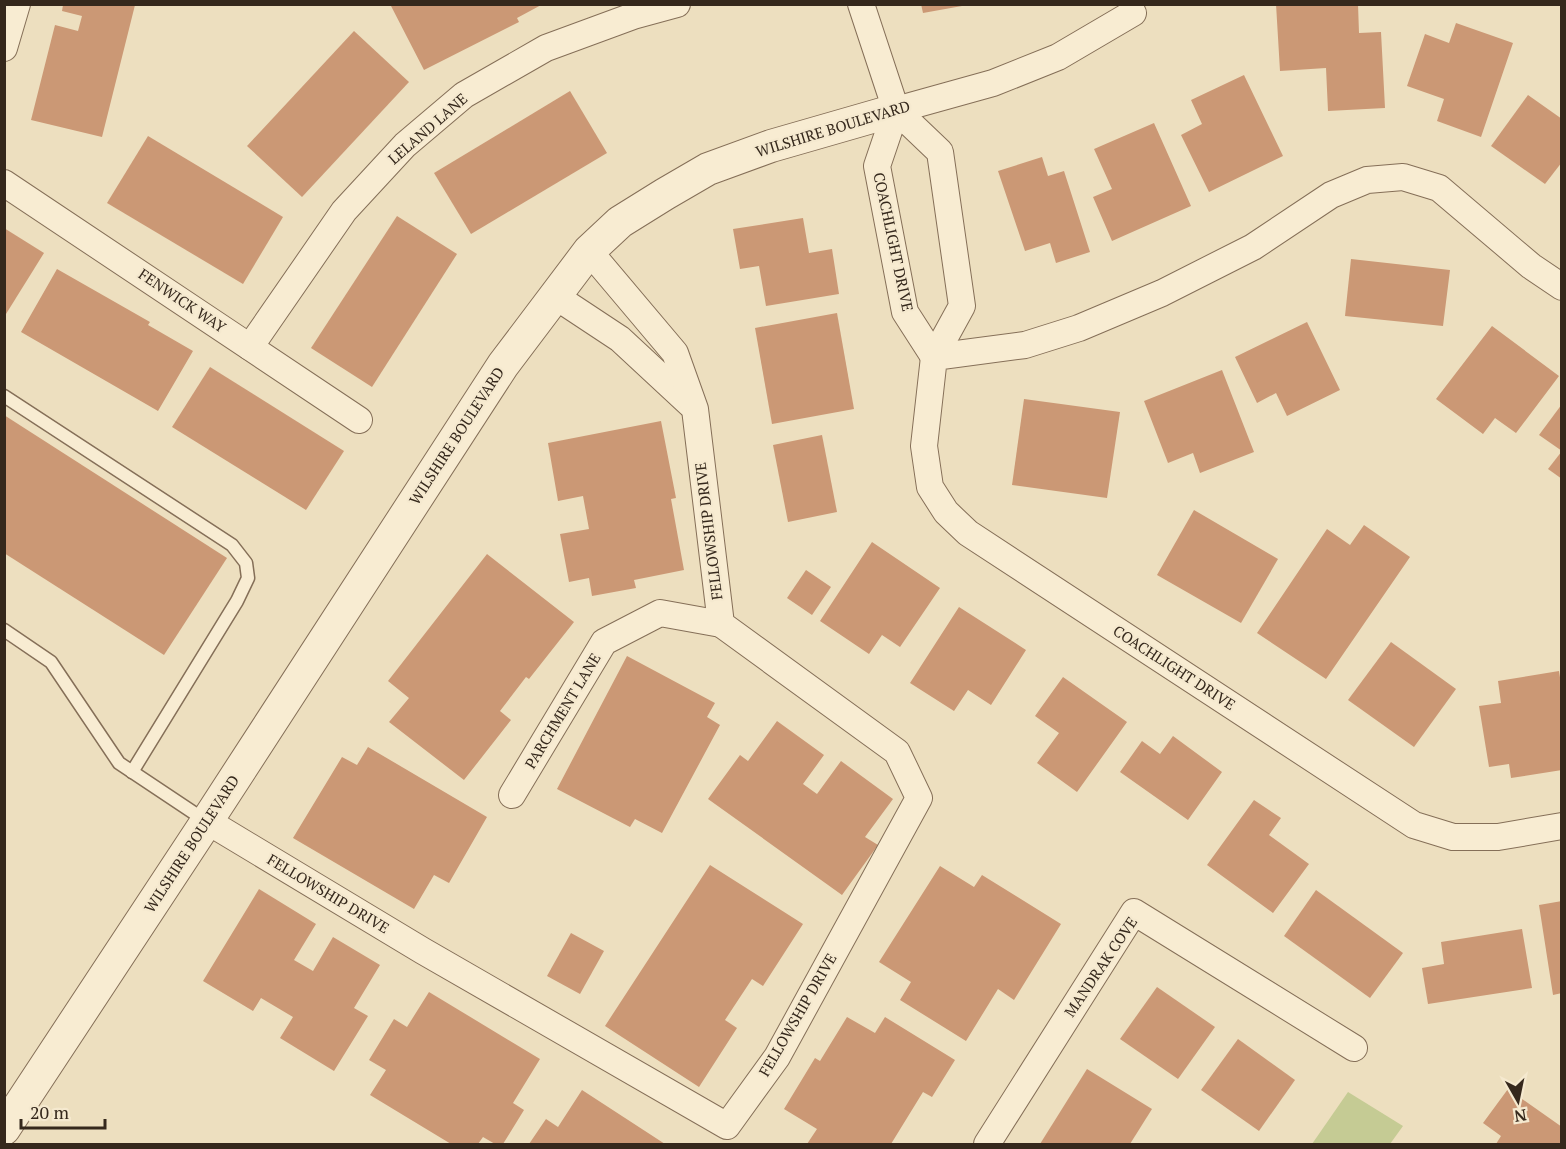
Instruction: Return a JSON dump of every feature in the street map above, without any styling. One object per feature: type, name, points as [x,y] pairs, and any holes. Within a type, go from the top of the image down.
[{"type":"street","points":[[4,48],[17,4]]},
{"type":"street","name":"LELAND LANE","points":[[250,347],[344,211],[405,145],[464,95],[546,48],[633,16],[678,4]]},
{"type":"street","points":[[861,4],[896,110]]},
{"type":"street","name":"WILSHIRE BOULEVARD","points":[[4,1129],[503,365],[589,250],[620,222],[708,169],[771,146],[993,83],[1058,57],[1133,13]]},
{"type":"street","name":"COACHLIGHT DRIVE","points":[[934,357],[904,312],[877,166],[896,110],[940,152],[962,306],[934,357],[924,446],[930,487],[946,512],[968,533],[1414,825],[1454,837],[1498,837],[1562,826]]},
{"type":"street","points":[[934,357],[1025,345],[1079,328],[1162,293],[1253,247],[1331,195],[1367,180],[1403,177],[1439,188],[1532,266],[1562,287]]},
{"type":"street","name":"FENWICK WAY","points":[[4,183],[359,420]]},
{"type":"street","name":"FELLOWSHIP DRIVE","points":[[207,821],[725,1135],[777,1057],[919,798],[897,752],[720,624],[695,409],[675,353],[589,250]]},
{"type":"street","points":[[555,296],[620,339],[695,409]]},
{"type":"street","name":"PARCHMENT LANE","points":[[512,795],[604,642],[660,613],[720,624]]},
{"type":"street","name":"MANDRAK COVE","points":[[987,1144],[1134,912],[1354,1048]]},
{"type":"lane","points":[[4,396],[232,545],[246,563],[248,579],[237,600],[132,772]]},
{"type":"lane","points":[[4,630],[51,662],[119,763],[207,821]]},
{"type":"green space","points":[[1348,1092],[1403,1126],[1390,1144],[1312,1144]]},
{"type":"building","points":[[390,4],[543,4],[517,18],[519,22],[424,70]]},
{"type":"building","points":[[921,4],[962,4],[962,6],[923,13]]},
{"type":"building","points":[[1276,4],[1358,4],[1359,33],[1381,32],[1385,108],[1328,111],[1326,68],[1280,71]]},
{"type":"building","points":[[63,5],[135,5],[102,137],[31,120],[55,25],[78,31],[82,16],[62,11]]},
{"type":"building","points":[[1456,23],[1513,43],[1481,137],[1437,121],[1444,99],[1407,86],[1425,34],[1449,43]]},
{"type":"building","points":[[354,31],[409,82],[302,197],[247,146]]},
{"type":"building","points":[[1244,75],[1283,156],[1209,192],[1181,135],[1202,124],[1191,100]]},
{"type":"building","points":[[570,91],[607,153],[471,234],[434,173]]},
{"type":"building","points":[[1528,95],[1562,119],[1562,162],[1545,184],[1491,146]]},
{"type":"building","points":[[1154,123],[1191,206],[1112,241],[1093,197],[1112,189],[1094,149]]},
{"type":"building","points":[[148,136],[283,217],[243,284],[107,203]]},
{"type":"building","points":[[1042,157],[1048,176],[1064,171],[1090,252],[1056,263],[1050,243],[1025,251],[998,171]]},
{"type":"building","points":[[397,216],[457,254],[372,387],[311,348]]},
{"type":"building","points":[[803,218],[809,253],[832,249],[839,294],[766,306],[759,266],[740,269],[733,229]]},
{"type":"building","points":[[4,228],[44,253],[6,314],[4,312]]},
{"type":"building","points":[[1351,259],[1450,270],[1443,326],[1345,316]]},
{"type":"building","points":[[57,269],[150,322],[148,325],[193,351],[158,411],[21,332]]},
{"type":"building","points":[[837,313],[854,409],[772,424],[755,328]]},
{"type":"building","points":[[1307,322],[1340,390],[1287,416],[1276,393],[1257,403],[1235,357]]},
{"type":"building","points":[[1492,326],[1559,376],[1516,433],[1495,418],[1483,434],[1436,399]]},
{"type":"building","points":[[210,367],[344,451],[306,510],[172,427]]},
{"type":"building","points":[[1222,370],[1254,452],[1200,473],[1193,453],[1168,463],[1144,401]]},
{"type":"building","points":[[1024,399],[1120,412],[1107,498],[1012,485]]},
{"type":"building","points":[[1562,404],[1562,451],[1539,435]]},
{"type":"building","points":[[4,415],[227,558],[164,655],[4,553]]},
{"type":"building","points":[[661,421],[676,498],[671,499],[684,570],[634,580],[636,588],[592,596],[589,578],[569,582],[560,534],[589,529],[583,496],[558,501],[548,443]]},
{"type":"building","points":[[822,435],[837,512],[788,522],[773,445]]},
{"type":"building","points":[[1562,451],[1562,479],[1548,469]]},
{"type":"building","points":[[1194,510],[1278,559],[1241,623],[1157,575]]},
{"type":"building","points":[[1364,525],[1410,557],[1326,679],[1257,633],[1327,529],[1350,545]]},
{"type":"building","points":[[872,542],[940,588],[900,647],[882,635],[869,654],[820,621]]},
{"type":"building","points":[[487,554],[574,622],[529,679],[526,677],[500,711],[511,720],[464,780],[389,722],[409,698],[388,681]]},
{"type":"building","points":[[806,570],[831,587],[812,615],[787,598]]},
{"type":"building","points":[[959,607],[1026,650],[991,705],[968,690],[954,711],[910,683]]},
{"type":"building","points":[[1391,642],[1456,689],[1414,747],[1348,700]]},
{"type":"building","points":[[627,656],[715,703],[707,717],[720,725],[662,833],[635,819],[630,827],[557,789]]},
{"type":"building","points":[[1559,671],[1562,690],[1562,770],[1511,778],[1509,764],[1489,767],[1479,706],[1501,703],[1498,681]]},
{"type":"building","points":[[1063,677],[1127,722],[1077,792],[1037,763],[1059,733],[1035,716]]},
{"type":"building","points":[[777,721],[824,755],[803,784],[817,794],[841,761],[893,799],[865,837],[878,845],[842,895],[708,799],[740,755],[748,761]]},
{"type":"building","points":[[1173,736],[1222,772],[1188,820],[1120,772],[1142,741],[1160,754]]},
{"type":"building","points":[[368,747],[487,817],[449,883],[434,875],[414,909],[293,838],[342,757],[357,765]]},
{"type":"building","points":[[1254,800],[1281,818],[1269,835],[1309,864],[1273,913],[1207,865]]},
{"type":"building","points":[[710,865],[803,924],[763,986],[752,979],[725,1020],[737,1028],[699,1087],[605,1026]]},
{"type":"building","points":[[940,866],[974,887],[982,875],[1061,924],[1014,1000],[998,989],[966,1041],[900,1000],[911,982],[879,962]]},
{"type":"building","points":[[259,889],[316,924],[294,960],[313,971],[333,937],[380,965],[354,1008],[368,1016],[334,1071],[280,1038],[293,1017],[261,998],[253,1011],[203,981]]},
{"type":"building","points":[[1316,890],[1403,953],[1370,998],[1284,936]]},
{"type":"building","points":[[1562,901],[1562,993],[1553,995],[1539,905]]},
{"type":"building","points":[[1522,929],[1532,988],[1428,1004],[1422,968],[1444,964],[1441,942]]},
{"type":"building","points":[[571,933],[604,951],[580,994],[547,976]]},
{"type":"building","points":[[1157,987],[1215,1027],[1178,1079],[1120,1039]]},
{"type":"building","points":[[429,992],[540,1059],[513,1103],[524,1110],[503,1144],[495,1144],[483,1137],[478,1144],[451,1144],[370,1095],[386,1070],[369,1060],[394,1019],[407,1027]]},
{"type":"building","points":[[847,1017],[875,1033],[885,1017],[955,1060],[932,1097],[923,1092],[891,1144],[807,1144],[817,1129],[784,1109],[815,1058],[820,1061]]},
{"type":"building","points":[[1238,1039],[1295,1080],[1259,1131],[1201,1090]]},
{"type":"building","points":[[1087,1069],[1152,1109],[1130,1144],[1040,1144]]},
{"type":"building","points":[[1508,1089],[1562,1127],[1562,1144],[1496,1144],[1501,1136],[1483,1123]]},
{"type":"building","points":[[582,1090],[665,1144],[529,1144],[546,1119],[558,1127]]}]
